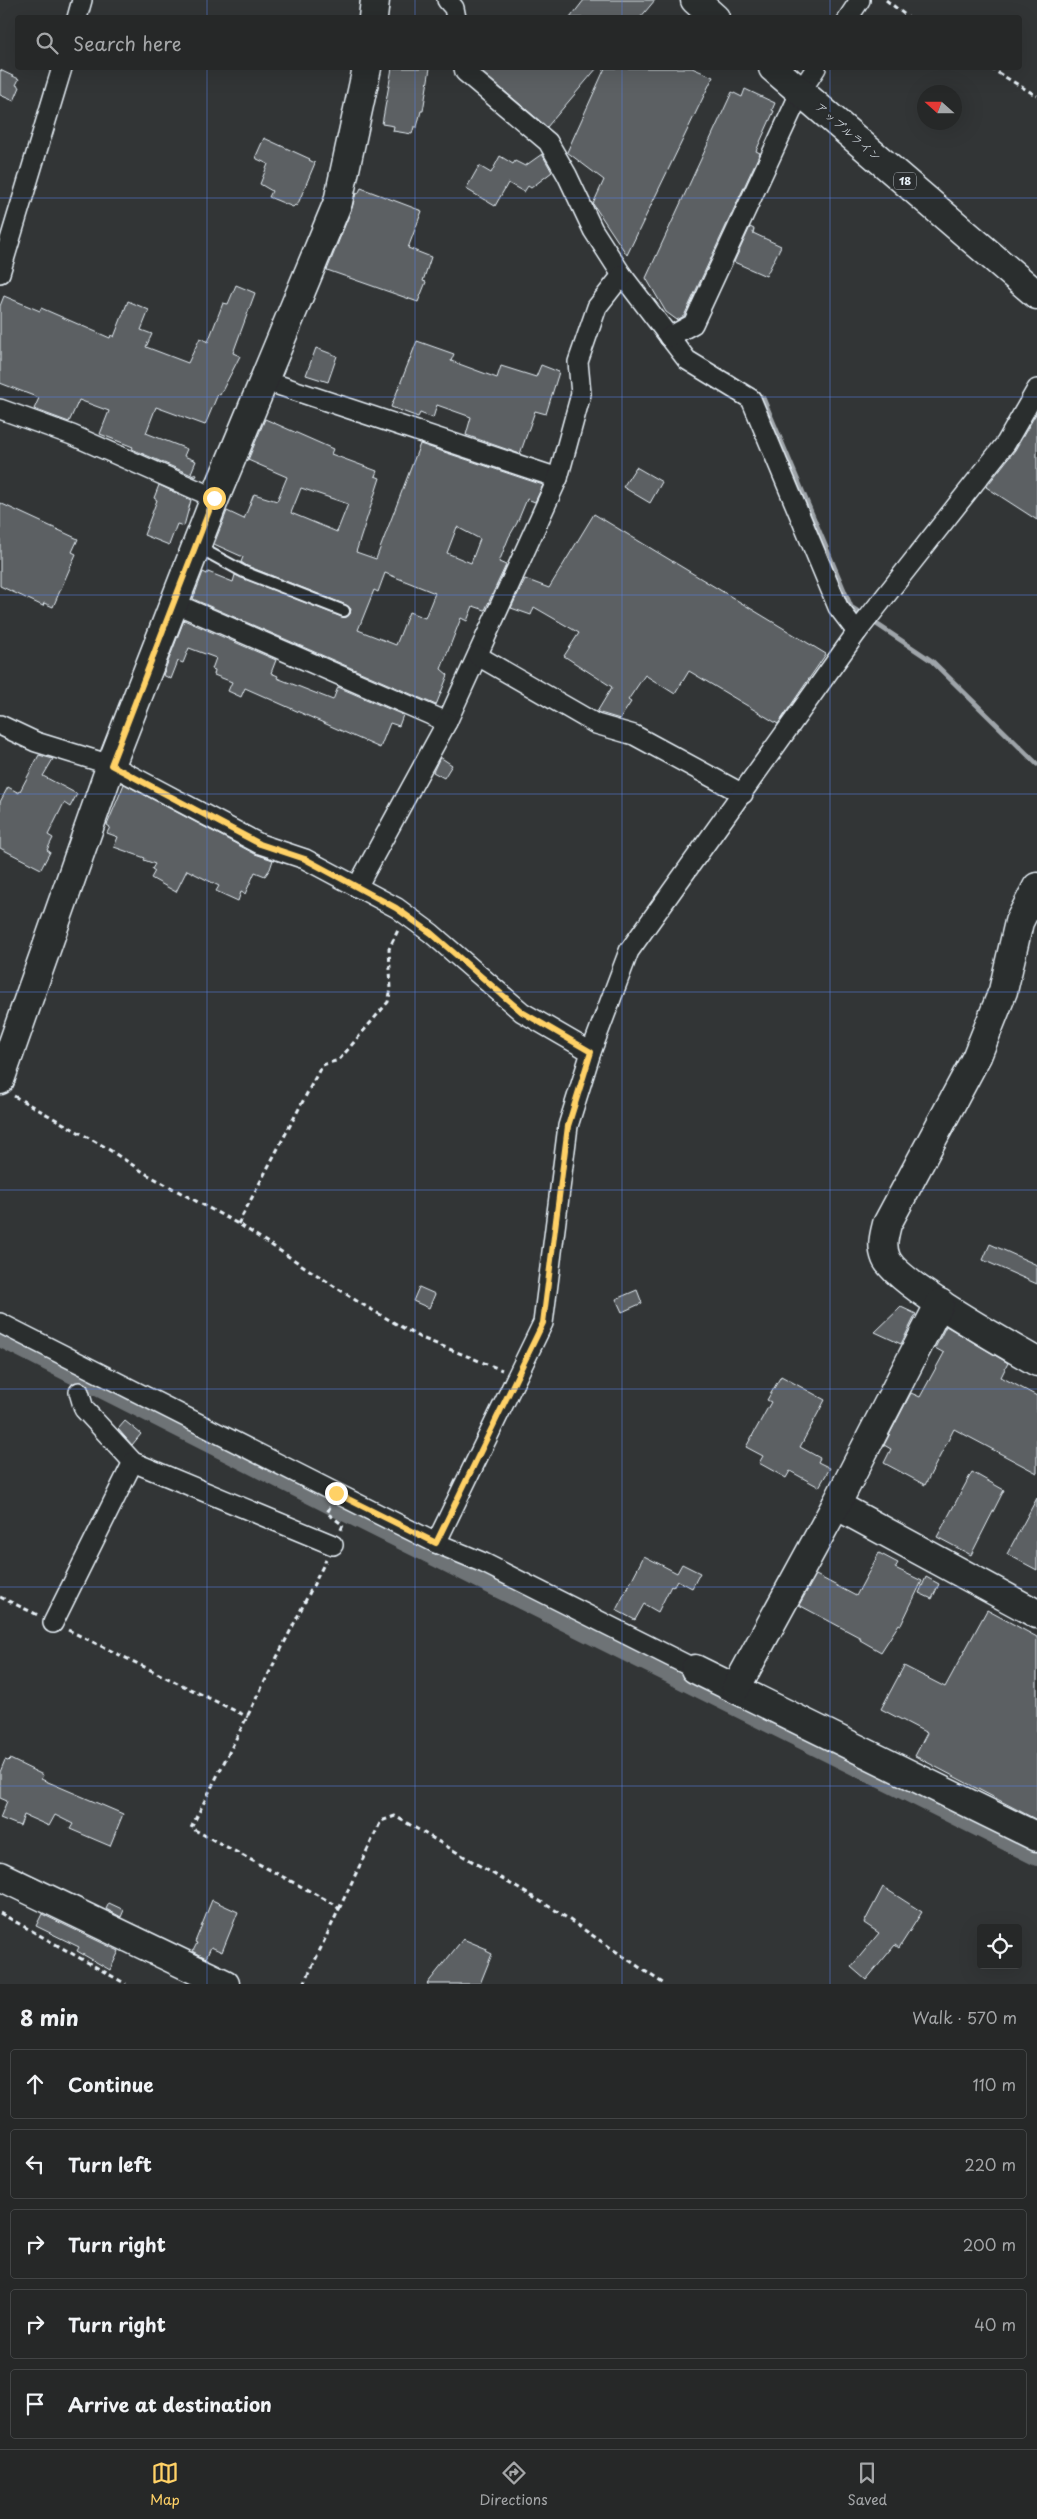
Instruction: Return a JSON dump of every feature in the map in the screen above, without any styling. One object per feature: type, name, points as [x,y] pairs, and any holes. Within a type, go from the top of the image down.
[{"type":"main road","points":[[373,15],[375,0]]},
{"type":"main road","points":[[695,0],[712,15]]},
{"type":"main road","points":[[4,1087],[8,1031],[174,603],[198,546],[214,498],[338,202],[367,70]]},
{"type":"main road","name":"アップルライン","points":[[776,70],[1037,295]]},
{"type":"main road","points":[[1037,887],[1019,922],[1004,992],[977,1056],[887,1224],[882,1243],[886,1259],[897,1272],[940,1303],[1037,1362]]},
{"type":"main road","points":[[736,1688],[836,1505],[940,1303]]},
{"type":"main road","points":[[836,1505],[1037,1614]]},
{"type":"main road","points":[[695,1669],[1037,1837]]},
{"type":"main road","points":[[0,1876],[225,1984]]},
{"type":"street","points":[[78,15],[82,0]]},
{"type":"street","points":[[447,0],[454,8],[455,15]]},
{"type":"street","points":[[850,15],[860,0]]},
{"type":"street","points":[[0,273],[61,70]]},
{"type":"street","points":[[464,70],[487,92],[548,142],[567,175],[593,230],[622,275],[688,360],[752,400],[838,607],[857,632]]},
{"type":"street","points":[[669,337],[693,324],[801,91],[815,70]]},
{"type":"street","points":[[357,887],[447,722],[558,478],[581,394],[578,362],[598,307],[622,275]]},
{"type":"street","points":[[264,380],[558,478]]},
{"type":"street","points":[[436,1543],[543,1323],[568,1126],[591,1052],[629,951],[857,632],[1006,443],[1037,389]]},
{"type":"street","points":[[0,409],[72,435],[214,498]]},
{"type":"street","points":[[174,603],[447,722]]},
{"type":"street","points":[[478,656],[596,724],[634,735],[743,794]]},
{"type":"street","points":[[0,725],[36,742],[111,765],[260,844],[305,859],[357,887],[405,914],[431,933],[522,1012],[591,1052]]},
{"type":"street","points":[[0,1323],[436,1543],[484,1564],[695,1669]]},
{"type":"street","points":[[79,1392],[84,1409],[133,1462],[333,1545]]},
{"type":"street","points":[[53,1623],[133,1462]]},
{"type":"lane","points":[[198,546],[244,572],[344,611]]},
{"type":"path","points":[[886,0],[905,15]]},
{"type":"path","points":[[993,70],[1037,96]]},
{"type":"path","points":[[238,1224],[322,1065],[339,1060],[388,1002],[391,989],[388,949],[405,914]]},
{"type":"path","points":[[4,1087],[148,1175],[238,1224],[360,1302],[420,1337],[518,1376]]},
{"type":"path","points":[[327,1513],[343,1526],[191,1828],[334,1904],[339,1910]]},
{"type":"path","points":[[0,1597],[248,1718]]},
{"type":"path","points":[[304,1984],[381,1820],[395,1816],[555,1910],[664,1984]]},
{"type":"path","points":[[0,1913],[126,1984]]},
{"type":"building","points":[[584,0],[655,0],[642,15],[572,15]]},
{"type":"building","points":[[0,70],[19,79],[16,85],[20,87],[14,101],[0,95]]},
{"type":"building","points":[[392,70],[430,70],[423,111],[421,111],[417,127],[414,127],[412,134],[393,131],[394,126],[382,124]]},
{"type":"building","points":[[479,70],[595,70],[547,127]]},
{"type":"building","points":[[604,70],[697,70],[713,77],[627,255],[593,204],[604,180],[567,152]]},
{"type":"building","points":[[745,89],[775,103],[772,110],[774,111],[756,151],[760,153],[684,316],[677,320],[666,312],[646,278],[732,92],[742,97]]},
{"type":"building","points":[[264,138],[315,163],[297,206],[293,207],[269,197],[272,191],[260,184],[268,164],[257,159],[256,156]]},
{"type":"building","points":[[542,154],[552,172],[531,188],[528,186],[524,192],[508,183],[495,206],[466,189],[479,166],[491,173],[500,156],[513,164],[515,161],[525,166]]},
{"type":"building","points":[[361,188],[422,211],[408,248],[431,257],[423,281],[426,282],[418,302],[327,270],[352,208],[356,193],[358,194]]},
{"type":"building","points":[[750,227],[754,229],[753,233],[781,246],[766,276],[734,262]]},
{"type":"building","points":[[236,285],[255,293],[233,353],[240,356],[220,395],[218,394],[205,425],[156,407],[146,433],[187,449],[184,456],[196,461],[191,473],[197,475],[196,477],[132,449],[133,447],[100,434],[109,411],[79,400],[69,422],[34,409],[39,398],[0,383],[0,306],[4,296],[40,311],[41,308],[110,338],[111,335],[114,337],[128,301],[149,310],[141,330],[152,334],[146,347],[188,363],[200,338],[208,342],[223,303],[228,304]]},
{"type":"building","points":[[417,341],[454,354],[451,361],[497,378],[501,366],[536,377],[541,365],[559,372],[546,414],[535,411],[520,454],[466,435],[471,417],[437,405],[433,418],[420,413],[418,417],[391,407]]},
{"type":"building","points":[[316,348],[337,356],[328,382],[306,375]]},
{"type":"building","points":[[1037,412],[1037,520],[986,487],[1015,450]]},
{"type":"building","points":[[265,419],[333,449],[331,454],[377,471],[375,476],[380,478],[356,552],[376,559],[420,444],[543,485],[535,502],[527,499],[509,537],[499,562],[506,565],[485,610],[473,606],[467,621],[461,618],[441,669],[448,675],[436,705],[193,599],[203,572],[207,574],[208,572],[233,582],[235,575],[342,617],[350,614],[351,609],[346,605],[247,566],[241,562],[243,557],[214,544],[227,511],[244,519],[254,494],[277,501],[287,477],[248,460]],"holes":[[[301,488],[348,504],[337,532],[291,513]],[[457,527],[480,539],[471,563],[447,553]],[[385,573],[435,593],[425,618],[409,612],[396,645],[358,630],[374,590],[378,592]]]},
{"type":"building","points":[[636,467],[662,482],[650,503],[623,487]]},
{"type":"building","points":[[159,485],[191,500],[184,526],[177,524],[169,545],[144,535],[157,500],[154,498]]},
{"type":"building","points":[[0,503],[78,539],[72,552],[76,554],[53,607],[44,603],[43,606],[0,586]]},
{"type":"building","points":[[594,514],[826,654],[778,724],[689,671],[675,694],[645,675],[628,700],[631,702],[620,719],[597,712],[612,687],[564,656],[579,633],[534,607],[531,615],[511,608],[525,579],[549,588]]},
{"type":"building","points":[[184,620],[276,660],[271,673],[278,676],[277,678],[333,700],[338,687],[403,715],[399,726],[390,723],[380,748],[245,688],[241,697],[228,691],[232,682],[214,675],[215,670],[212,669],[216,658],[189,648],[183,663],[178,661],[171,679],[163,675]]},
{"type":"building","points":[[39,755],[53,759],[43,776],[77,794],[70,807],[64,803],[48,835],[53,838],[47,850],[50,852],[41,869],[0,848],[0,802],[8,787],[19,793]]},
{"type":"building","points":[[440,757],[452,765],[444,778],[433,772]]},
{"type":"building","points":[[124,784],[255,854],[273,860],[270,869],[265,876],[255,872],[245,894],[241,892],[238,901],[216,891],[219,886],[187,870],[176,892],[151,878],[155,871],[152,869],[155,864],[144,860],[145,858],[114,847],[118,837],[107,833],[110,827],[107,825]]},
{"type":"building","points":[[990,1244],[1037,1265],[1037,1284],[983,1260]]},
{"type":"building","points":[[419,1287],[435,1294],[429,1308],[413,1301]]},
{"type":"building","points":[[637,1290],[642,1303],[622,1312],[616,1299]]},
{"type":"building","points":[[901,1307],[916,1314],[901,1344],[875,1332]]},
{"type":"building","points":[[946,1326],[1008,1363],[1001,1377],[1037,1396],[1037,1473],[954,1429],[925,1485],[884,1463],[891,1449],[884,1445],[911,1393],[920,1397],[944,1353],[935,1348]]},
{"type":"building","points":[[781,1376],[825,1400],[800,1447],[820,1458],[818,1462],[830,1468],[819,1487],[790,1471],[786,1478],[759,1463],[763,1456],[746,1447],[771,1402],[767,1400]]},
{"type":"building","points":[[125,1421],[141,1434],[132,1445],[118,1429]]},
{"type":"building","points":[[972,1472],[1004,1490],[971,1555],[937,1537]]},
{"type":"building","points":[[1037,1498],[1037,1570],[1007,1554]]},
{"type":"building","points":[[879,1553],[898,1563],[895,1568],[922,1581],[901,1625],[899,1624],[881,1652],[860,1640],[861,1638],[799,1605],[816,1575],[856,1596]]},
{"type":"building","points":[[644,1556],[677,1573],[682,1564],[700,1573],[692,1588],[677,1580],[673,1587],[671,1586],[658,1612],[644,1604],[635,1620],[616,1610]]},
{"type":"building","points":[[926,1577],[939,1584],[932,1599],[919,1593]]},
{"type":"building","points":[[987,1610],[1037,1637],[1037,1820],[915,1756],[927,1733],[881,1709],[904,1666],[945,1687]]},
{"type":"building","points":[[10,1759],[43,1775],[41,1779],[123,1814],[110,1846],[70,1829],[73,1824],[55,1815],[49,1826],[24,1815],[20,1826],[0,1818],[7,1801],[0,1798],[0,1772],[5,1760],[8,1761]]},
{"type":"building","points":[[883,1887],[922,1912],[899,1948],[895,1945],[866,1980],[851,1967],[879,1933],[864,1923]]},
{"type":"building","points":[[212,1900],[238,1912],[222,1952],[211,1947],[206,1958],[193,1951]]},
{"type":"building","points":[[109,1903],[124,1910],[121,1917],[106,1909]]},
{"type":"building","points":[[42,1914],[119,1951],[110,1970],[77,1951],[79,1947],[36,1926]]},
{"type":"building","points":[[463,1939],[487,1949],[486,1951],[492,1954],[480,1984],[427,1984]]},
{"type":"waterway","points":[[729,375],[763,398],[851,607],[865,616]]},
{"type":"waterway","points":[[872,621],[932,661],[1037,764]]},
{"type":"waterway","points":[[0,1338],[342,1511],[1037,1857]]},
{"type":"route","points":[[214,498],[198,546],[111,765],[260,844],[305,859],[396,908],[431,933],[522,1012],[591,1052],[568,1126],[552,1270],[543,1323],[436,1543],[336,1493]]}]
